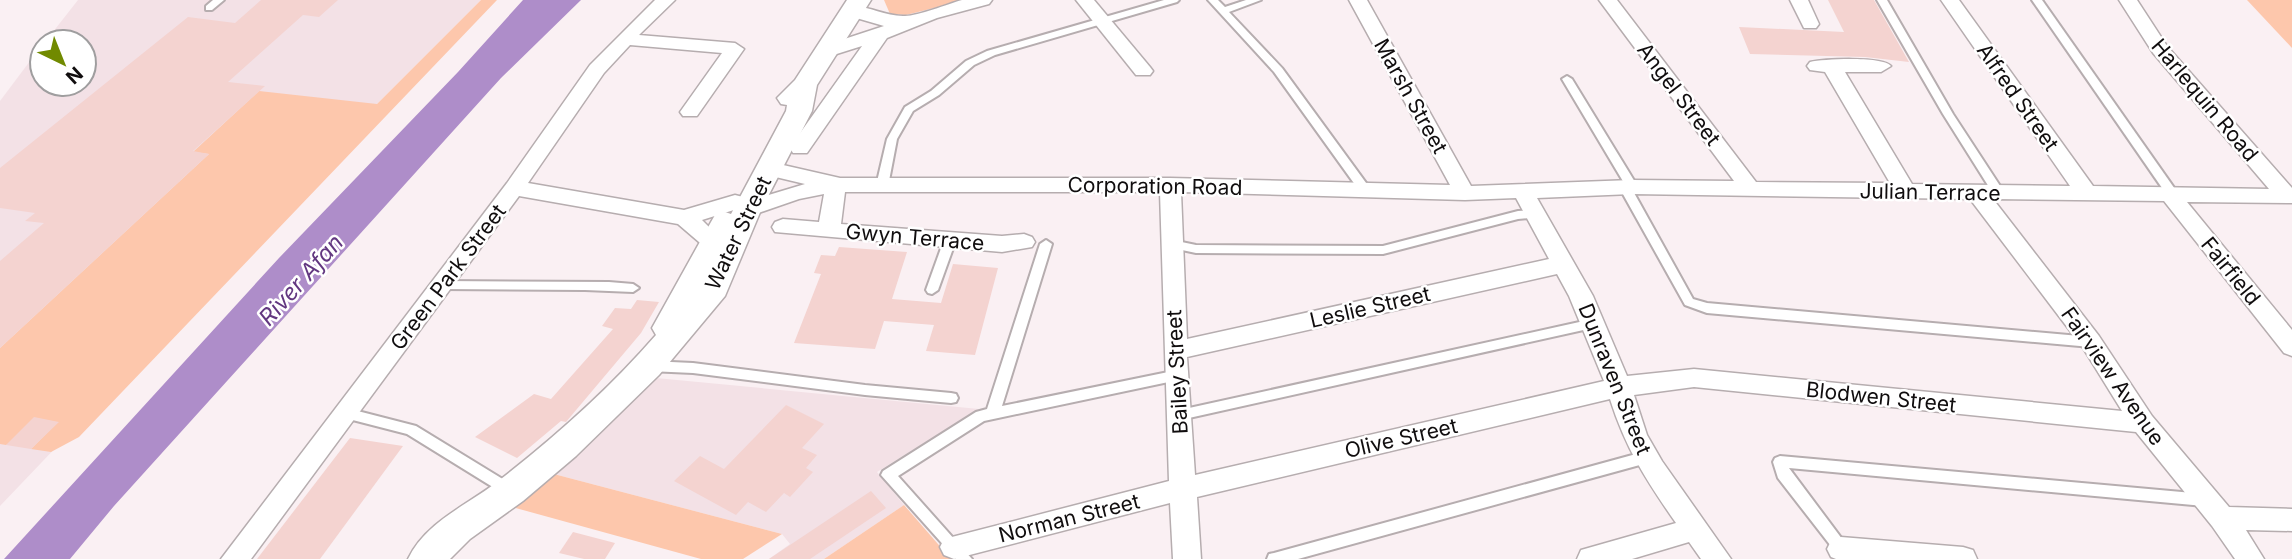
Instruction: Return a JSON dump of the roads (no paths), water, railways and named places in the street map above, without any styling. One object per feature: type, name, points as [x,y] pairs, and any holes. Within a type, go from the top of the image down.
[{"type":"street","name":"Green Park Street","points":[[235,559],[514,188],[597,69],[624,39],[666,0]]},
{"type":"street","points":[[824,52],[983,0]]},
{"type":"street","points":[[1085,0],[1143,71]]},
{"type":"street","name":"Marsh Street","points":[[1358,0],[1465,193]]},
{"type":"street","name":"Angel Street","points":[[1608,0],[1750,188]]},
{"type":"street","name":"Alfred Street","points":[[1950,0],[2087,194]]},
{"type":"street","name":"Harlequin Road","points":[[2128,0],[2160,49],[2289,196]]},
{"type":"street","points":[[856,6],[887,21],[912,22]]},
{"type":"street","name":"Water Street","points":[[426,559],[457,528],[511,491],[564,446],[648,366],[714,288],[742,199],[774,114],[804,85],[856,6]]},
{"type":"street","points":[[1804,12],[1828,13]]},
{"type":"street","points":[[800,148],[880,34]]},
{"type":"street","points":[[624,39],[735,49],[690,111]]},
{"type":"street","points":[[1824,65],[1881,66]]},
{"type":"street","points":[[1824,65],[1906,192]]},
{"type":"street","name":"Water Street","points":[[648,366],[684,291],[700,271],[742,199],[770,169],[799,111],[804,85]]},
{"type":"street","points":[[770,169],[836,184]]},
{"type":"street","name":"Corporation Road","points":[[684,218],[742,199],[836,184],[1170,184],[1465,193],[1568,189]]},
{"type":"street","name":"Gwyn Terrace","points":[[829,229],[836,184]]},
{"type":"street","name":"Bailey Street","points":[[1170,184],[1176,363],[1187,559]]},
{"type":"street","points":[[514,188],[684,218],[714,243]]},
{"type":"street","name":"Julian Terrace","points":[[1568,189],[1750,188],[2289,196]]},
{"type":"street","name":"Dunraven Street","points":[[1523,192],[1564,264],[1593,324],[1619,387],[1635,436],[1694,529],[1717,559]]},
{"type":"street","name":"Fairview Avenue","points":[[1987,192],[2091,342],[2143,423],[2215,510],[2250,559]]},
{"type":"street","name":"Fairfield","points":[[2172,195],[2292,347]]},
{"type":"street","name":"Gwyn Terrace","points":[[783,227],[1018,246]]},
{"type":"street","name":"Leslie Street","points":[[1176,363],[1564,264]]},
{"type":"street","name":"Blodwen Street","points":[[1619,387],[1694,378],[2143,423]]},
{"type":"street","name":"Olive Street","points":[[1183,489],[1619,387]]},
{"type":"street","name":"Norman Street","points":[[960,553],[1183,489]]},
{"type":"street","points":[[2215,510],[2292,520]]},
{"type":"street","points":[[1591,559],[1694,529]]},
{"type":"street","points":[[1846,554],[1963,559]]},
{"type":"lane","points":[[209,8],[219,0]]},
{"type":"lane","points":[[882,186],[892,139],[909,108],[935,93],[970,63],[991,53],[1174,0]]},
{"type":"lane","points":[[1213,0],[1226,10],[1278,70],[1365,190]]},
{"type":"lane","points":[[1226,10],[1256,0]]},
{"type":"lane","points":[[1882,0],[1948,114],[1987,192]]},
{"type":"lane","points":[[2038,0],[2172,195]]},
{"type":"lane","points":[[1567,79],[1629,187],[1689,302],[1707,308],[2091,342]]},
{"type":"lane","points":[[1172,244],[1196,248],[1383,250],[1518,215],[1536,214]]},
{"type":"lane","points":[[932,290],[950,240]]},
{"type":"lane","points":[[993,413],[1018,246]]},
{"type":"lane","points":[[442,285],[494,287],[580,284],[633,288]]},
{"type":"lane","points":[[1180,415],[1593,324]]},
{"type":"lane","points":[[960,553],[888,475],[981,416],[1176,363]]},
{"type":"lane","points":[[648,366],[693,368],[951,398]]},
{"type":"lane","points":[[346,413],[411,430],[511,491]]},
{"type":"lane","points":[[1274,559],[1647,457]]},
{"type":"lane","points":[[1846,554],[1783,474],[1780,462],[2139,493],[2215,510]]},
{"type":"water","name":"River Afan","points":[[523,0],[581,0],[501,78],[114,506],[70,559],[4,559],[279,258],[458,72]]}]
